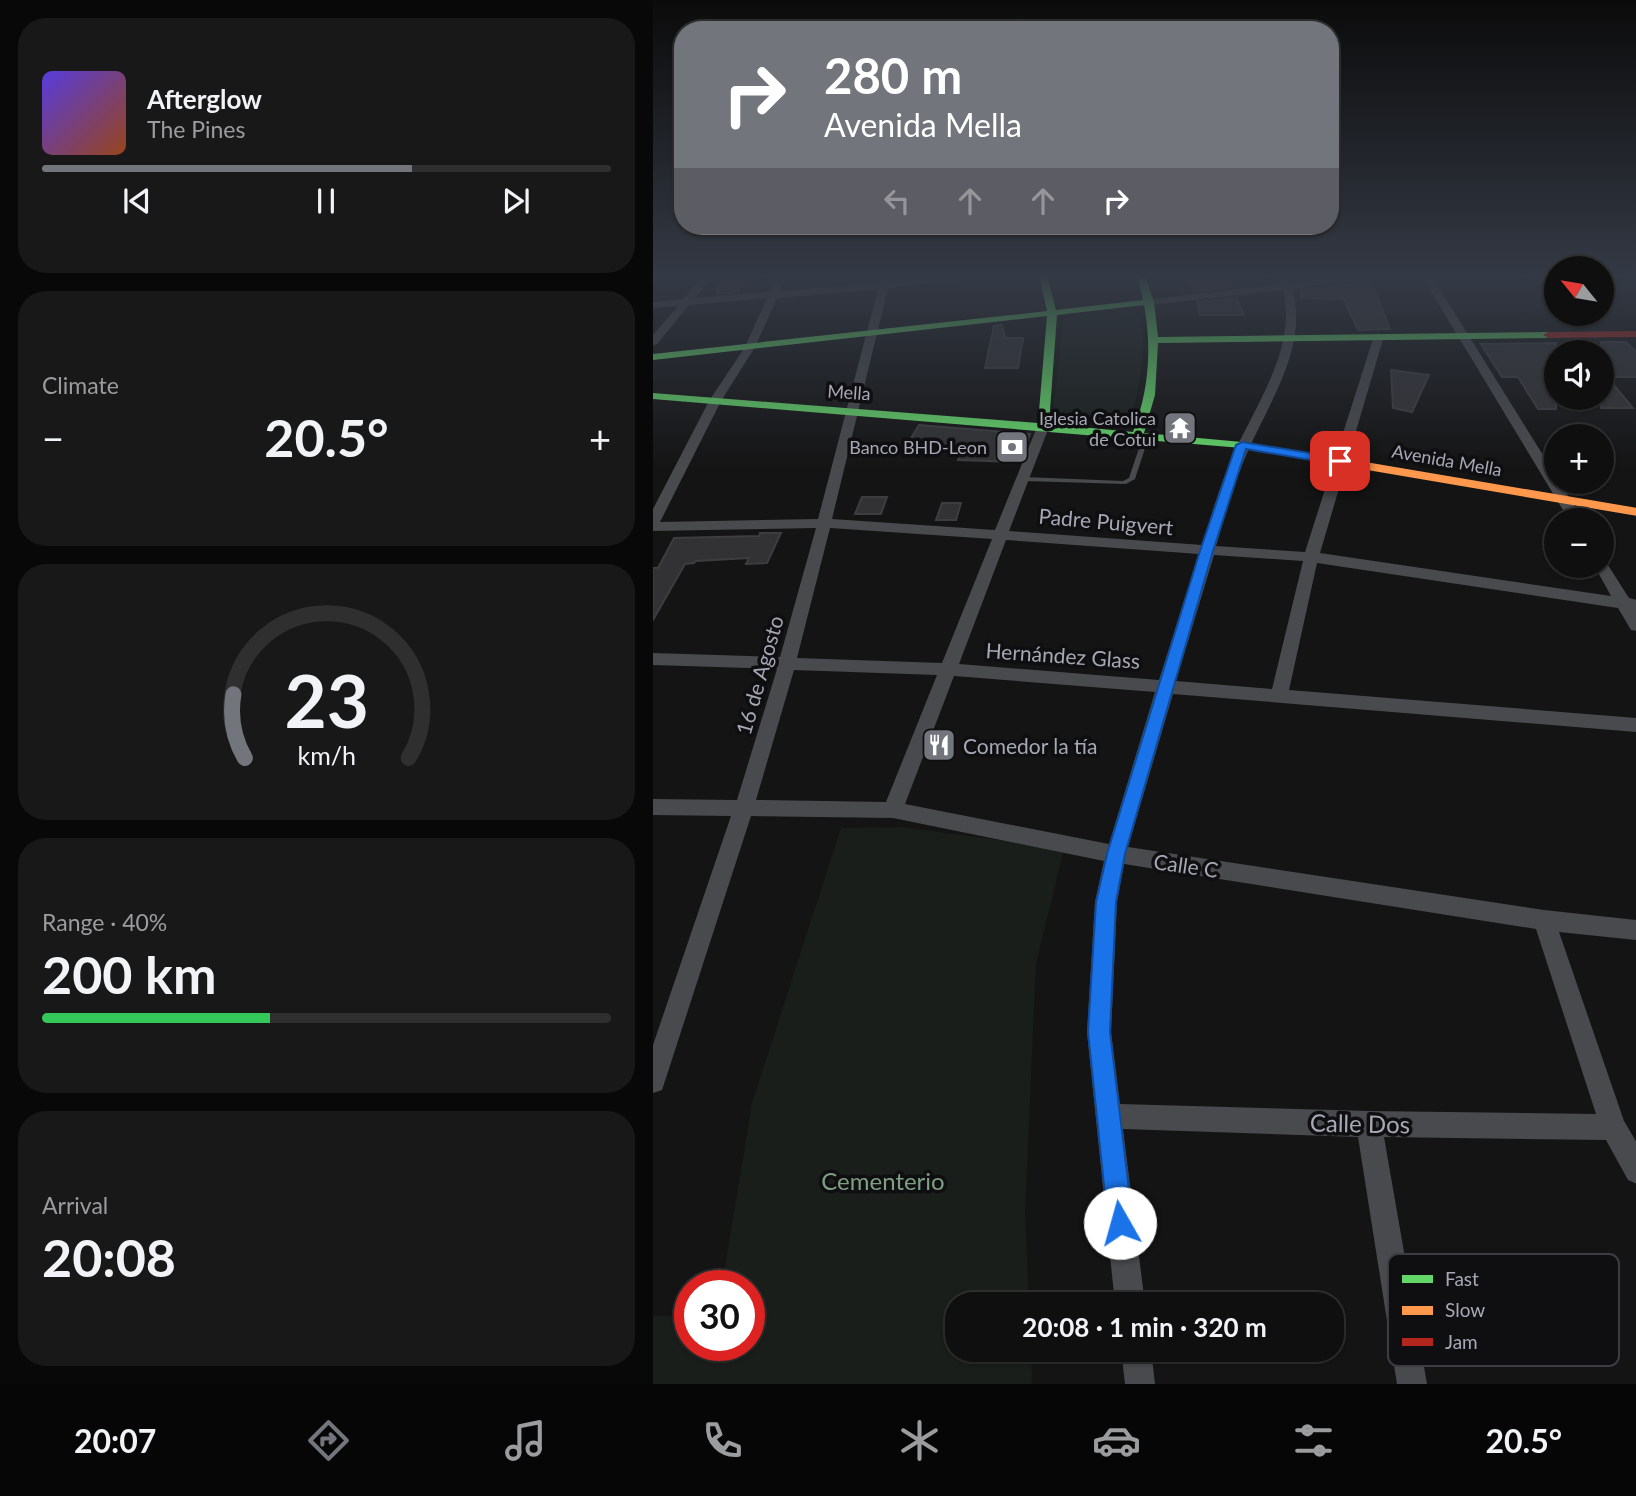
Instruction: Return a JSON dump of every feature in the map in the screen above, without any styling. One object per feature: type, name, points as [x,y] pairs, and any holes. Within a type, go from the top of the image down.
[{"type":"main road","points":[[653,357],[816,340]]},
{"type":"main road","points":[[1043,427],[1050,340]]},
{"type":"main road","points":[[1142,436],[1152,389],[1155,340],[1173,340]]},
{"type":"main road","name":"Mella","points":[[653,396],[1043,427]]},
{"type":"main road","name":"Avenida Mella","points":[[1043,427],[1242,445],[1636,512]]},
{"type":"street","points":[[653,525],[715,401],[753,340]]},
{"type":"street","name":"16 de Agosto","points":[[653,1081],[744,808],[787,664],[872,340]]},
{"type":"street","points":[[1129,1292],[1099,1032],[1106,902],[1116,854],[1206,551],[1242,445],[1272,391],[1287,340]]},
{"type":"street","points":[[1278,696],[1312,557],[1378,340]]},
{"type":"street","points":[[1466,340],[1570,508]]},
{"type":"street","points":[[893,810],[1043,427]]},
{"type":"street","name":"Padre Puigvert","points":[[653,525],[824,523],[1312,557],[1629,604]]},
{"type":"street","points":[[1610,578],[1629,604],[1636,626]]},
{"type":"street","name":"Hernández Glass","points":[[653,659],[949,670],[1636,725]]},
{"type":"street","name":"Calle C","points":[[653,807],[893,810],[1116,854],[1544,920],[1636,930]]},
{"type":"street","points":[[1544,920],[1613,1127],[1636,1171]]},
{"type":"street","name":"Calle Dos","points":[[1107,1116],[1369,1124],[1613,1127]]},
{"type":"street","points":[[1369,1124],[1390,1254]]},
{"type":"street","points":[[1137,1362],[1140,1384]]},
{"type":"street","points":[[1409,1366],[1412,1384]]},
{"type":"lane","points":[[1024,480],[1124,484],[1132,479],[1142,436]]},
{"type":"green space","points":[[1061,340],[1143,340],[1140,379],[1131,420],[1119,424],[1052,417]]},
{"type":"green space","name":"Cementerio","points":[[903,827],[1064,849],[1036,963],[1025,1212],[1028,1292],[945,1292],[945,1362],[1031,1362],[1032,1384],[653,1384],[653,1316],[674,1316],[674,1361],[765,1361],[765,1270],[725,1270],[752,1103],[841,828]]},
{"type":"building","points":[[991,340],[1023,340],[1018,368],[985,368]]},
{"type":"building","points":[[1614,342],[1626,342],[1637,353],[1637,377],[1614,377]]},
{"type":"building","points":[[1544,343],[1544,409],[1538,409],[1518,377],[1502,377],[1481,344]]},
{"type":"building","points":[[1391,370],[1429,375],[1412,412],[1393,408]]},
{"type":"building","points":[[1614,385],[1633,408],[1614,408]]},
{"type":"building","points":[[919,425],[1030,434],[1020,462],[958,460],[964,447],[908,443]]},
{"type":"building","points":[[862,497],[887,497],[881,514],[855,514]]},
{"type":"building","points":[[942,503],[961,503],[956,520],[936,520]]},
{"type":"building","points":[[760,533],[781,533],[767,563],[746,564],[749,558],[685,564],[653,620],[653,568],[658,568],[674,538],[759,536]]},
{"type":"traffic: fast","points":[[653,357],[810,340]]},
{"type":"traffic: fast","points":[[1050,340],[1043,427],[1242,445],[1336,461]]},
{"type":"traffic: fast","points":[[1137,435],[1150,395],[1153,340]]},
{"type":"traffic: fast","points":[[1155,340],[1187,340]]},
{"type":"traffic: fast","points":[[653,396],[1043,427]]},
{"type":"traffic: slow","points":[[1336,461],[1637,512]]},
{"type":"place","name":"Iglesia Catolica de Cotui","points":[[1180,428]]},
{"type":"place","name":"Banco BHD-Leon","points":[[1012,447]]},
{"type":"place","name":"Comedor la tía","points":[[939,745]]},
{"type":"route","points":[[1120,1223],[1099,1032],[1106,942],[1106,902],[1116,854],[1206,551],[1242,445],[1340,461]]}]
